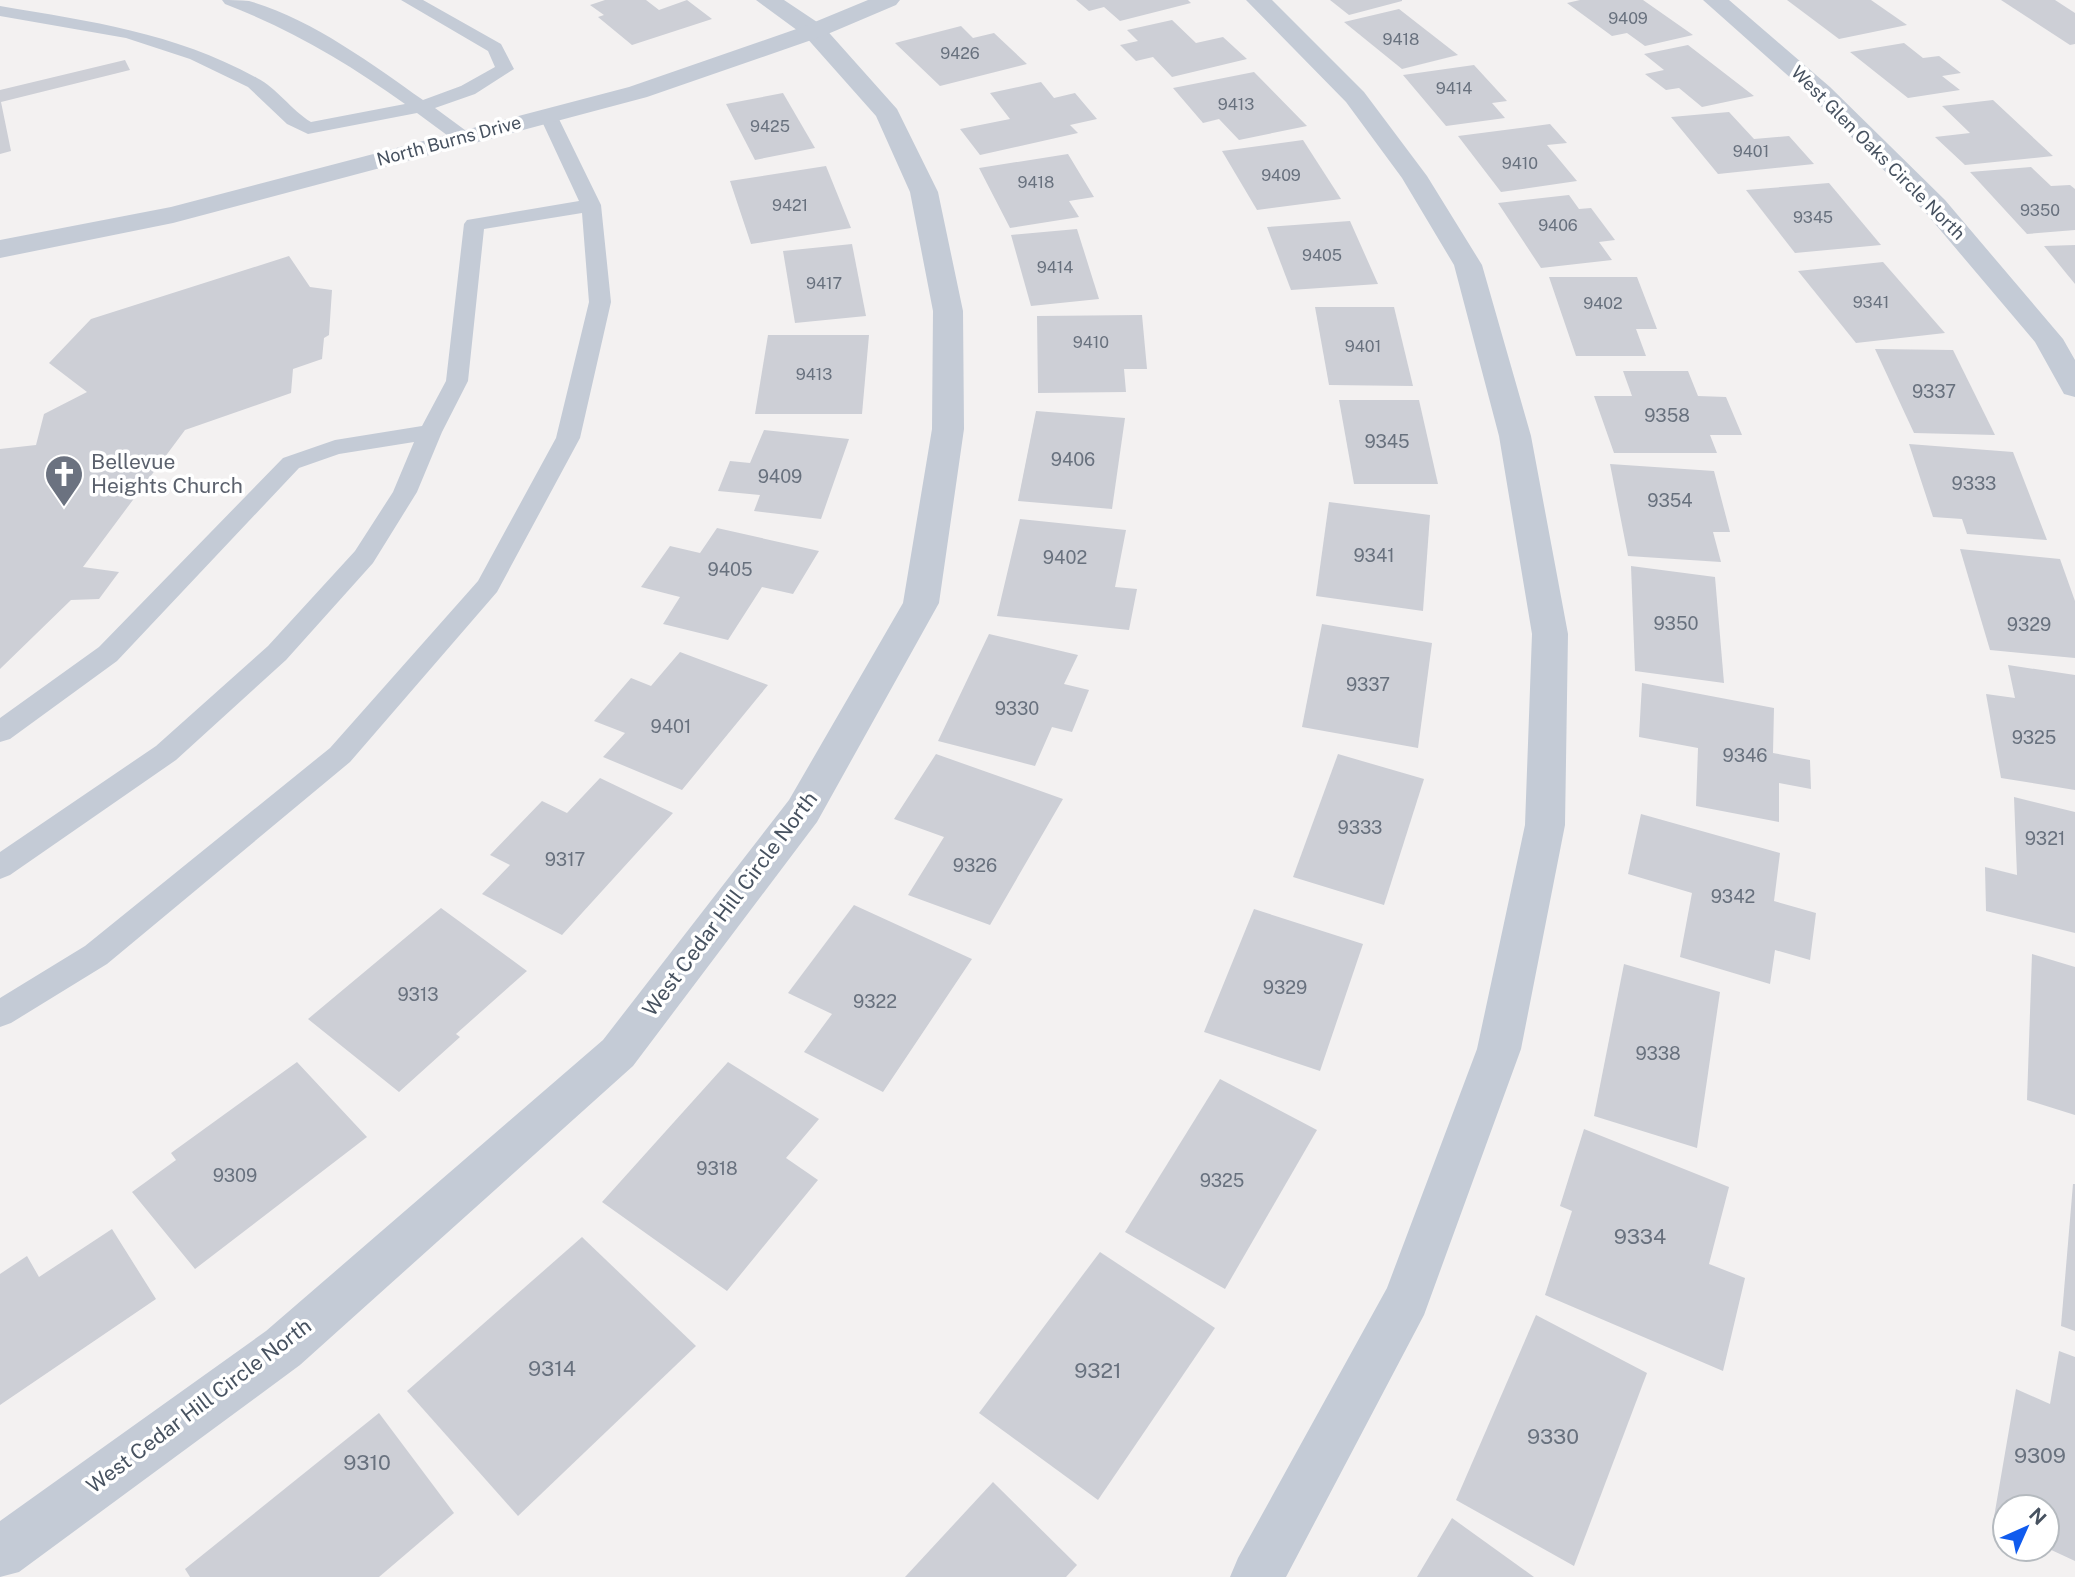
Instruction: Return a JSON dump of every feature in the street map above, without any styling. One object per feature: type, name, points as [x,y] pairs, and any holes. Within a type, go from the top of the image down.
[{"type":"street","name":"West Cedar Hill Circle North","points":[[0,1553],[283,1348],[618,1053],[803,811],[921,603],[948,429],[948,311],[924,192],[888,114],[814,31],[768,0]]},
{"type":"street","name":"North Burns Drive","points":[[0,249],[173,215],[638,92],[814,31],[888,0]]},
{"type":"street","points":[[1257,1577],[1407,1299],[1499,1049],[1545,825],[1550,634],[1515,436],[1468,265],[1414,176],[1355,97],[1277,16],[1258,0]]},
{"type":"street","name":"West Glen Oaks Circle North","points":[[1715,0],[1821,92],[1936,206],[2049,339],[2075,387]]},
{"type":"lane","points":[[231,0],[262,10],[324,41],[462,137]]},
{"type":"lane","points":[[0,11],[129,33],[196,55],[254,83],[294,120],[308,128],[421,107],[468,90],[505,69],[495,48],[411,0]]},
{"type":"lane","points":[[0,1014],[96,955],[340,755],[488,586],[568,438],[600,302],[591,205],[548,115]]},
{"type":"lane","points":[[0,867],[166,753],[277,653],[364,558],[405,492],[430,432],[457,382],[474,224],[591,205]]},
{"type":"lane","points":[[0,732],[108,654],[291,463],[335,447],[430,432]]},
{"type":"building","points":[[605,0],[646,0],[659,10],[687,0],[712,19],[632,45],[598,17],[604,15],[590,5]]},
{"type":"building","points":[[1076,0],[1188,0],[1191,3],[1120,21],[1104,7],[1089,11]]},
{"type":"building","points":[[1330,0],[1402,0],[1402,1],[1349,15]]},
{"type":"building","points":[[1580,0],[1643,0],[1693,35],[1645,46],[1627,33],[1612,36],[1567,3]]},
{"type":"building","points":[[1787,0],[1871,0],[1907,25],[1839,39]]},
{"type":"building","points":[[2001,0],[2055,0],[2075,13],[2075,44],[2070,45]]},
{"type":"building","points":[[1399,9],[1458,55],[1402,69],[1344,22]]},
{"type":"building","points":[[1172,20],[1196,43],[1223,37],[1247,59],[1172,77],[1153,57],[1136,61],[1120,45],[1138,41],[1127,30]]},
{"type":"building","points":[[961,26],[973,38],[994,33],[1027,64],[940,86],[895,43]]},
{"type":"building","points":[[1904,43],[1923,58],[1939,56],[1961,73],[1942,76],[1960,90],[1908,98],[1850,52]]},
{"type":"building","points":[[1688,45],[1754,96],[1702,107],[1679,88],[1666,90],[1645,74],[1664,70],[1644,54]]},
{"type":"building","points":[[125,60],[130,70],[1,102],[11,151],[0,154],[0,90]]},
{"type":"building","points":[[1474,65],[1507,101],[1492,103],[1505,118],[1446,126],[1403,75]]},
{"type":"building","points":[[1254,72],[1307,126],[1239,140],[1219,119],[1203,123],[1173,88]]},
{"type":"building","points":[[1041,82],[1054,98],[1075,93],[1097,119],[1070,125],[1078,133],[980,155],[960,129],[1010,119],[990,93]]},
{"type":"building","points":[[783,93],[815,148],[755,160],[726,104]]},
{"type":"building","points":[[1993,100],[2053,156],[1965,165],[1935,137],[1970,133],[1942,106]]},
{"type":"building","points":[[1729,112],[1754,139],[1789,136],[1814,164],[1718,174],[1671,117]]},
{"type":"building","points":[[1550,124],[1567,143],[1547,145],[1577,181],[1501,192],[1458,136]]},
{"type":"building","points":[[1303,140],[1341,199],[1257,210],[1222,151]]},
{"type":"building","points":[[1068,154],[1094,197],[1069,201],[1079,217],[1010,228],[979,168]]},
{"type":"building","points":[[826,166],[851,228],[751,244],[730,181]]},
{"type":"building","points":[[2031,167],[2051,186],[2070,185],[2075,189],[2075,230],[2027,234],[1970,172]]},
{"type":"building","points":[[1829,183],[1881,245],[1795,253],[1746,190]]},
{"type":"building","points":[[1569,195],[1579,209],[1591,208],[1615,240],[1599,242],[1612,260],[1541,268],[1498,203]]},
{"type":"building","points":[[1350,221],[1378,284],[1291,290],[1267,227]]},
{"type":"building","points":[[1077,229],[1099,299],[1031,306],[1011,235]]},
{"type":"building","points":[[852,244],[866,316],[795,323],[783,251]]},
{"type":"building","points":[[2075,245],[2075,284],[2044,246]]},
{"type":"building","name":"Bellevue Heights Church","points":[[289,256],[310,287],[332,290],[329,335],[324,338],[322,359],[293,369],[291,393],[185,430],[83,567],[119,572],[99,599],[71,600],[0,669],[0,449],[36,445],[44,414],[87,392],[49,363],[91,319]]},
{"type":"building","points":[[1883,262],[1945,333],[1856,343],[1798,271]]},
{"type":"building","points":[[1549,277],[1637,277],[1657,329],[1636,329],[1646,356],[1576,356]]},
{"type":"building","points":[[1315,307],[1394,307],[1413,386],[1329,385]]},
{"type":"building","points":[[1142,315],[1147,369],[1124,369],[1126,392],[1038,393],[1037,316]]},
{"type":"building","points":[[768,335],[869,335],[862,414],[755,414]]},
{"type":"building","points":[[1875,349],[1953,350],[1995,435],[1914,433]]},
{"type":"building","points":[[1623,371],[1688,371],[1698,396],[1726,397],[1742,435],[1710,435],[1717,453],[1614,453],[1594,396],[1632,396]]},
{"type":"building","points":[[1339,400],[1419,400],[1438,484],[1354,484]]},
{"type":"building","points":[[1036,411],[1125,418],[1112,509],[1018,501]]},
{"type":"building","points":[[764,430],[849,439],[821,519],[754,511],[760,495],[718,491],[730,461],[750,463]]},
{"type":"building","points":[[1909,444],[2013,452],[2047,540],[1967,534],[1962,519],[1933,517]]},
{"type":"building","points":[[1610,464],[1714,471],[1730,532],[1713,532],[1721,562],[1628,556]]},
{"type":"building","points":[[1329,502],[1430,515],[1423,611],[1316,596]]},
{"type":"building","points":[[1020,519],[1126,530],[1115,587],[1137,589],[1129,630],[997,616]]},
{"type":"building","points":[[717,528],[819,551],[793,594],[762,587],[728,640],[663,624],[680,597],[641,587],[670,546],[700,553]]},
{"type":"building","points":[[1960,549],[2060,559],[2075,601],[2075,658],[1990,650]]},
{"type":"building","points":[[1631,566],[1715,577],[1724,683],[1635,671]]},
{"type":"building","points":[[1322,624],[1432,643],[1418,748],[1302,727]]},
{"type":"building","points":[[989,634],[1078,655],[1064,684],[1089,690],[1072,732],[1052,727],[1035,766],[938,741]]},
{"type":"building","points":[[680,652],[768,685],[682,790],[603,757],[625,733],[594,721],[631,678],[651,686]]},
{"type":"building","points":[[2008,665],[2075,675],[2075,790],[2001,778],[1986,694],[2015,698]]},
{"type":"building","points":[[1642,683],[1774,708],[1773,753],[1810,760],[1811,789],[1779,783],[1779,822],[1696,806],[1698,748],[1639,737]]},
{"type":"building","points":[[936,754],[1063,799],[990,925],[908,895],[944,837],[894,819]]},
{"type":"building","points":[[1338,754],[1424,779],[1384,905],[1293,877]]},
{"type":"building","points":[[600,778],[673,813],[562,935],[482,894],[510,865],[490,855],[542,801],[567,813]]},
{"type":"building","points":[[2014,797],[2075,812],[2075,933],[1986,911],[1985,867],[2017,875]]},
{"type":"building","points":[[1641,814],[1780,853],[1774,901],[1816,913],[1810,960],[1775,950],[1770,984],[1680,957],[1692,893],[1628,874]]},
{"type":"building","points":[[854,905],[972,959],[883,1092],[804,1052],[832,1014],[788,993]]},
{"type":"building","points":[[441,908],[527,971],[456,1034],[460,1037],[399,1092],[308,1019]]},
{"type":"building","points":[[1254,909],[1363,944],[1320,1071],[1204,1032]]},
{"type":"building","points":[[2032,954],[2075,967],[2075,1115],[2027,1100]]},
{"type":"building","points":[[1624,964],[1720,992],[1697,1148],[1594,1116]]},
{"type":"building","points":[[297,1062],[367,1137],[195,1269],[132,1192],[176,1160],[171,1153]]},
{"type":"building","points":[[728,1062],[819,1119],[786,1158],[818,1180],[727,1291],[602,1202]]},
{"type":"building","points":[[1220,1079],[1317,1130],[1225,1289],[1125,1232]]},
{"type":"building","points":[[1584,1129],[1729,1187],[1709,1264],[1745,1278],[1723,1371],[1545,1295],[1572,1211],[1560,1206]]},
{"type":"building","points":[[2075,1184],[2075,1331],[2061,1326]]},
{"type":"building","points":[[112,1229],[156,1299],[0,1405],[0,1274],[27,1256],[39,1277]]},
{"type":"building","points":[[582,1237],[696,1346],[518,1516],[407,1391]]},
{"type":"building","points":[[1100,1252],[1215,1328],[1098,1500],[979,1413]]},
{"type":"building","points":[[1536,1315],[1647,1373],[1574,1566],[1456,1500]]},
{"type":"building","points":[[2059,1351],[2075,1357],[2075,1561],[2061,1554],[2061,1493],[1998,1493],[2016,1389],[2050,1404]]},
{"type":"building","points":[[379,1413],[454,1513],[379,1577],[190,1577],[185,1569]]},
{"type":"building","points":[[993,1482],[1077,1565],[1066,1577],[905,1577]]},
{"type":"building","points":[[1452,1518],[1534,1577],[1417,1577]]},
{"type":"place","name":"Bellevue Heights Church","points":[[64,508]]}]
